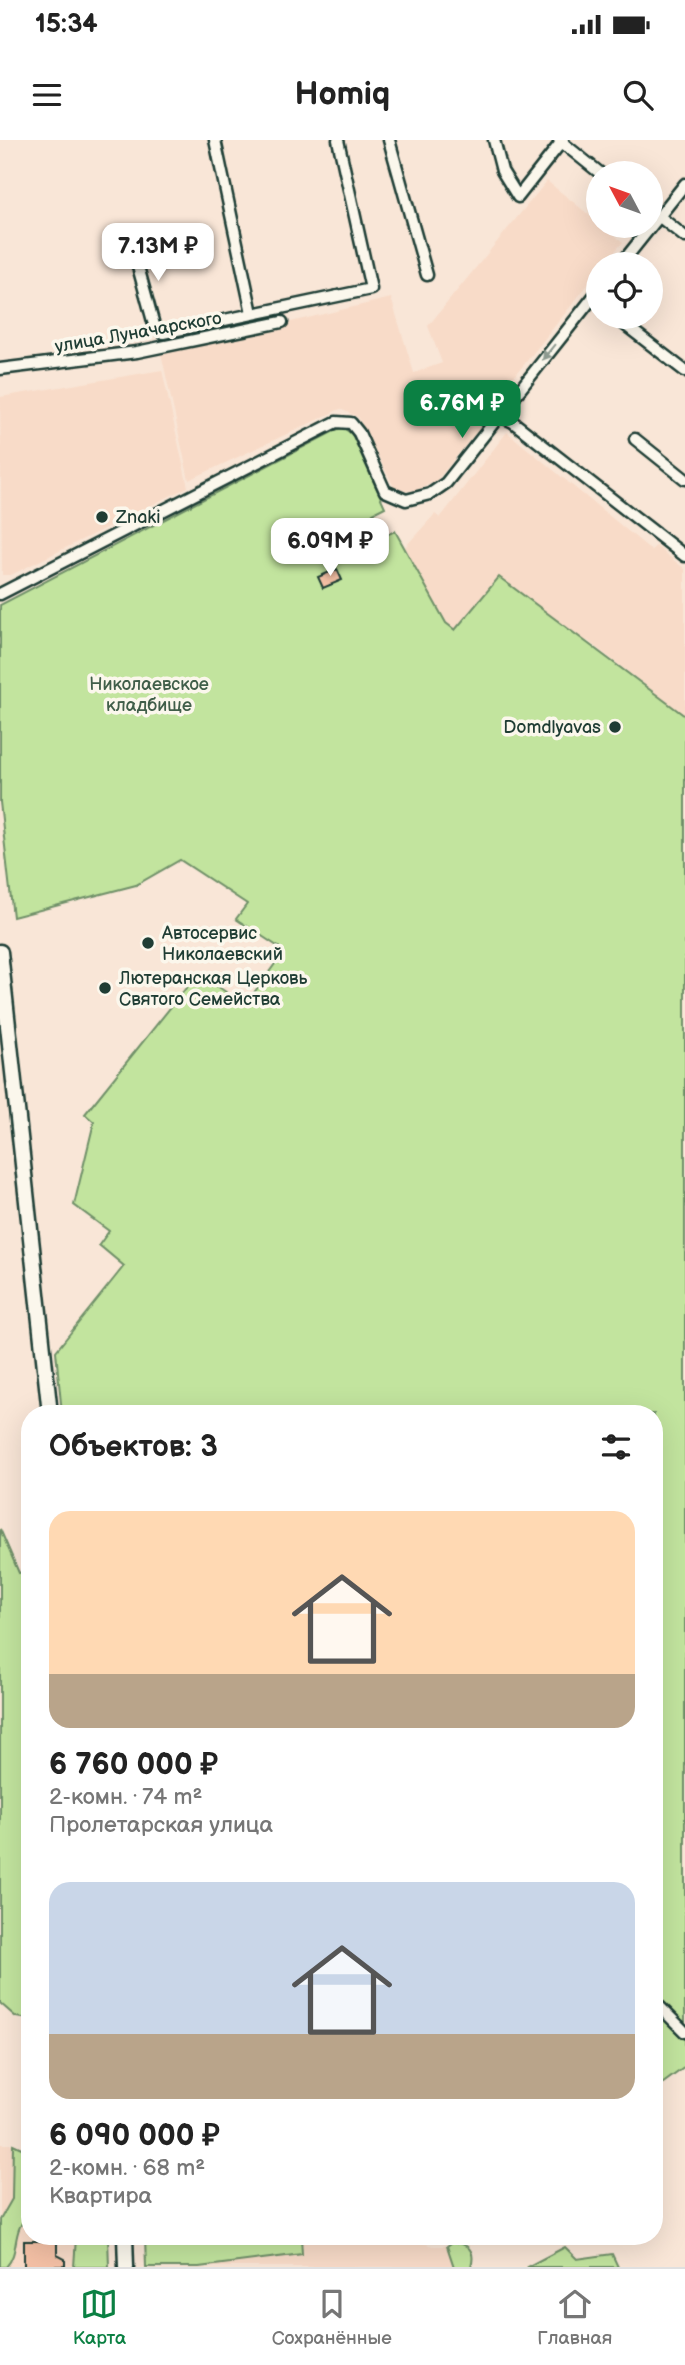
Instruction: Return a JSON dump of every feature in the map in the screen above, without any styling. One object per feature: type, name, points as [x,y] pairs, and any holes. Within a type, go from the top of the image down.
[{"type":"main road","points":[[0,952],[49,1405]]},
{"type":"main road","points":[[125,2245],[126,2267]]},
{"type":"street","points":[[215,140],[252,313]]},
{"type":"street","name":"улица Луначарского","points":[[134,252],[153,325],[163,333],[371,289],[338,140]]},
{"type":"street","points":[[389,140],[427,275]]},
{"type":"street","points":[[494,140],[502,171],[518,197],[561,141],[586,162]]},
{"type":"street","points":[[663,207],[685,184]]},
{"type":"street","points":[[663,222],[685,237]]},
{"type":"street","points":[[0,594],[337,422],[351,423],[359,433],[385,491],[406,500],[416,499],[446,483],[586,310]]},
{"type":"street","name":"улица Луначарского","points":[[0,369],[137,352],[282,321]]},
{"type":"street","points":[[631,329],[685,371]]},
{"type":"street","points":[[500,416],[513,422],[685,556]]},
{"type":"street","points":[[635,439],[685,479]]},
{"type":"street","points":[[663,2010],[685,2032]]},
{"type":"shaded area","points":[[547,181],[586,212],[586,238],[618,238],[623,242],[614,252],[586,252],[586,287],[486,412],[484,423],[437,480],[418,490],[406,491],[394,487],[358,417],[340,409],[189,480],[161,353],[391,298],[414,373],[442,363],[428,326]]},
{"type":"shaded area","points":[[162,370],[188,487],[11,575],[2,575],[0,397]]},
{"type":"shaded area","points":[[507,432],[651,550],[656,546],[685,569],[685,716],[588,641],[455,630],[445,623],[405,547],[435,514],[440,518]]},
{"type":"shaded area","points":[[0,2144],[13,2144],[21,2148],[21,2245],[108,2245],[109,2267],[0,2267]]},
{"type":"shaded area","points":[[145,2245],[447,2246],[454,2267],[146,2267]]},
{"type":"green space","name":"Николаевское кладбище","points":[[342,427],[352,434],[385,507],[373,513],[384,536],[395,531],[446,623],[455,630],[499,577],[685,716],[685,2067],[663,2083],[663,1405],[61,1405],[56,1351],[124,1266],[99,1245],[109,1231],[74,1205],[94,1122],[85,1114],[198,973],[245,1005],[280,957],[280,948],[236,919],[247,904],[180,860],[136,885],[13,917],[0,802],[0,605]]},
{"type":"green space","points":[[0,1529],[21,1572],[21,2018],[16,2017],[0,2003]]},
{"type":"green space","points":[[13,2144],[21,2148],[21,2226],[11,2261],[6,2267],[0,2267],[0,2220],[12,2199]]},
{"type":"green space","points":[[75,2245],[108,2245],[109,2267],[74,2267]]},
{"type":"green space","points":[[145,2245],[301,2245],[302,2254],[199,2267],[146,2267]]},
{"type":"green space","points":[[447,2246],[466,2246],[472,2256],[471,2267],[454,2267]]},
{"type":"green space","points":[[565,2247],[577,2259],[612,2254],[618,2267],[527,2267]]},
{"type":"building","points":[[337,569],[342,580],[323,588],[318,577]]},
{"type":"building","points":[[24,2245],[57,2245],[57,2255],[65,2259],[65,2266],[24,2267]]},
{"type":"place","name":"Znaki","points":[[102,517]]},
{"type":"place","name":"Domdlyavas","points":[[615,727]]},
{"type":"place","name":"Автосервис Николаевский","points":[[148,943]]},
{"type":"place","name":"Лютеранская Церковь Святого Семейства","points":[[105,988]]}]
